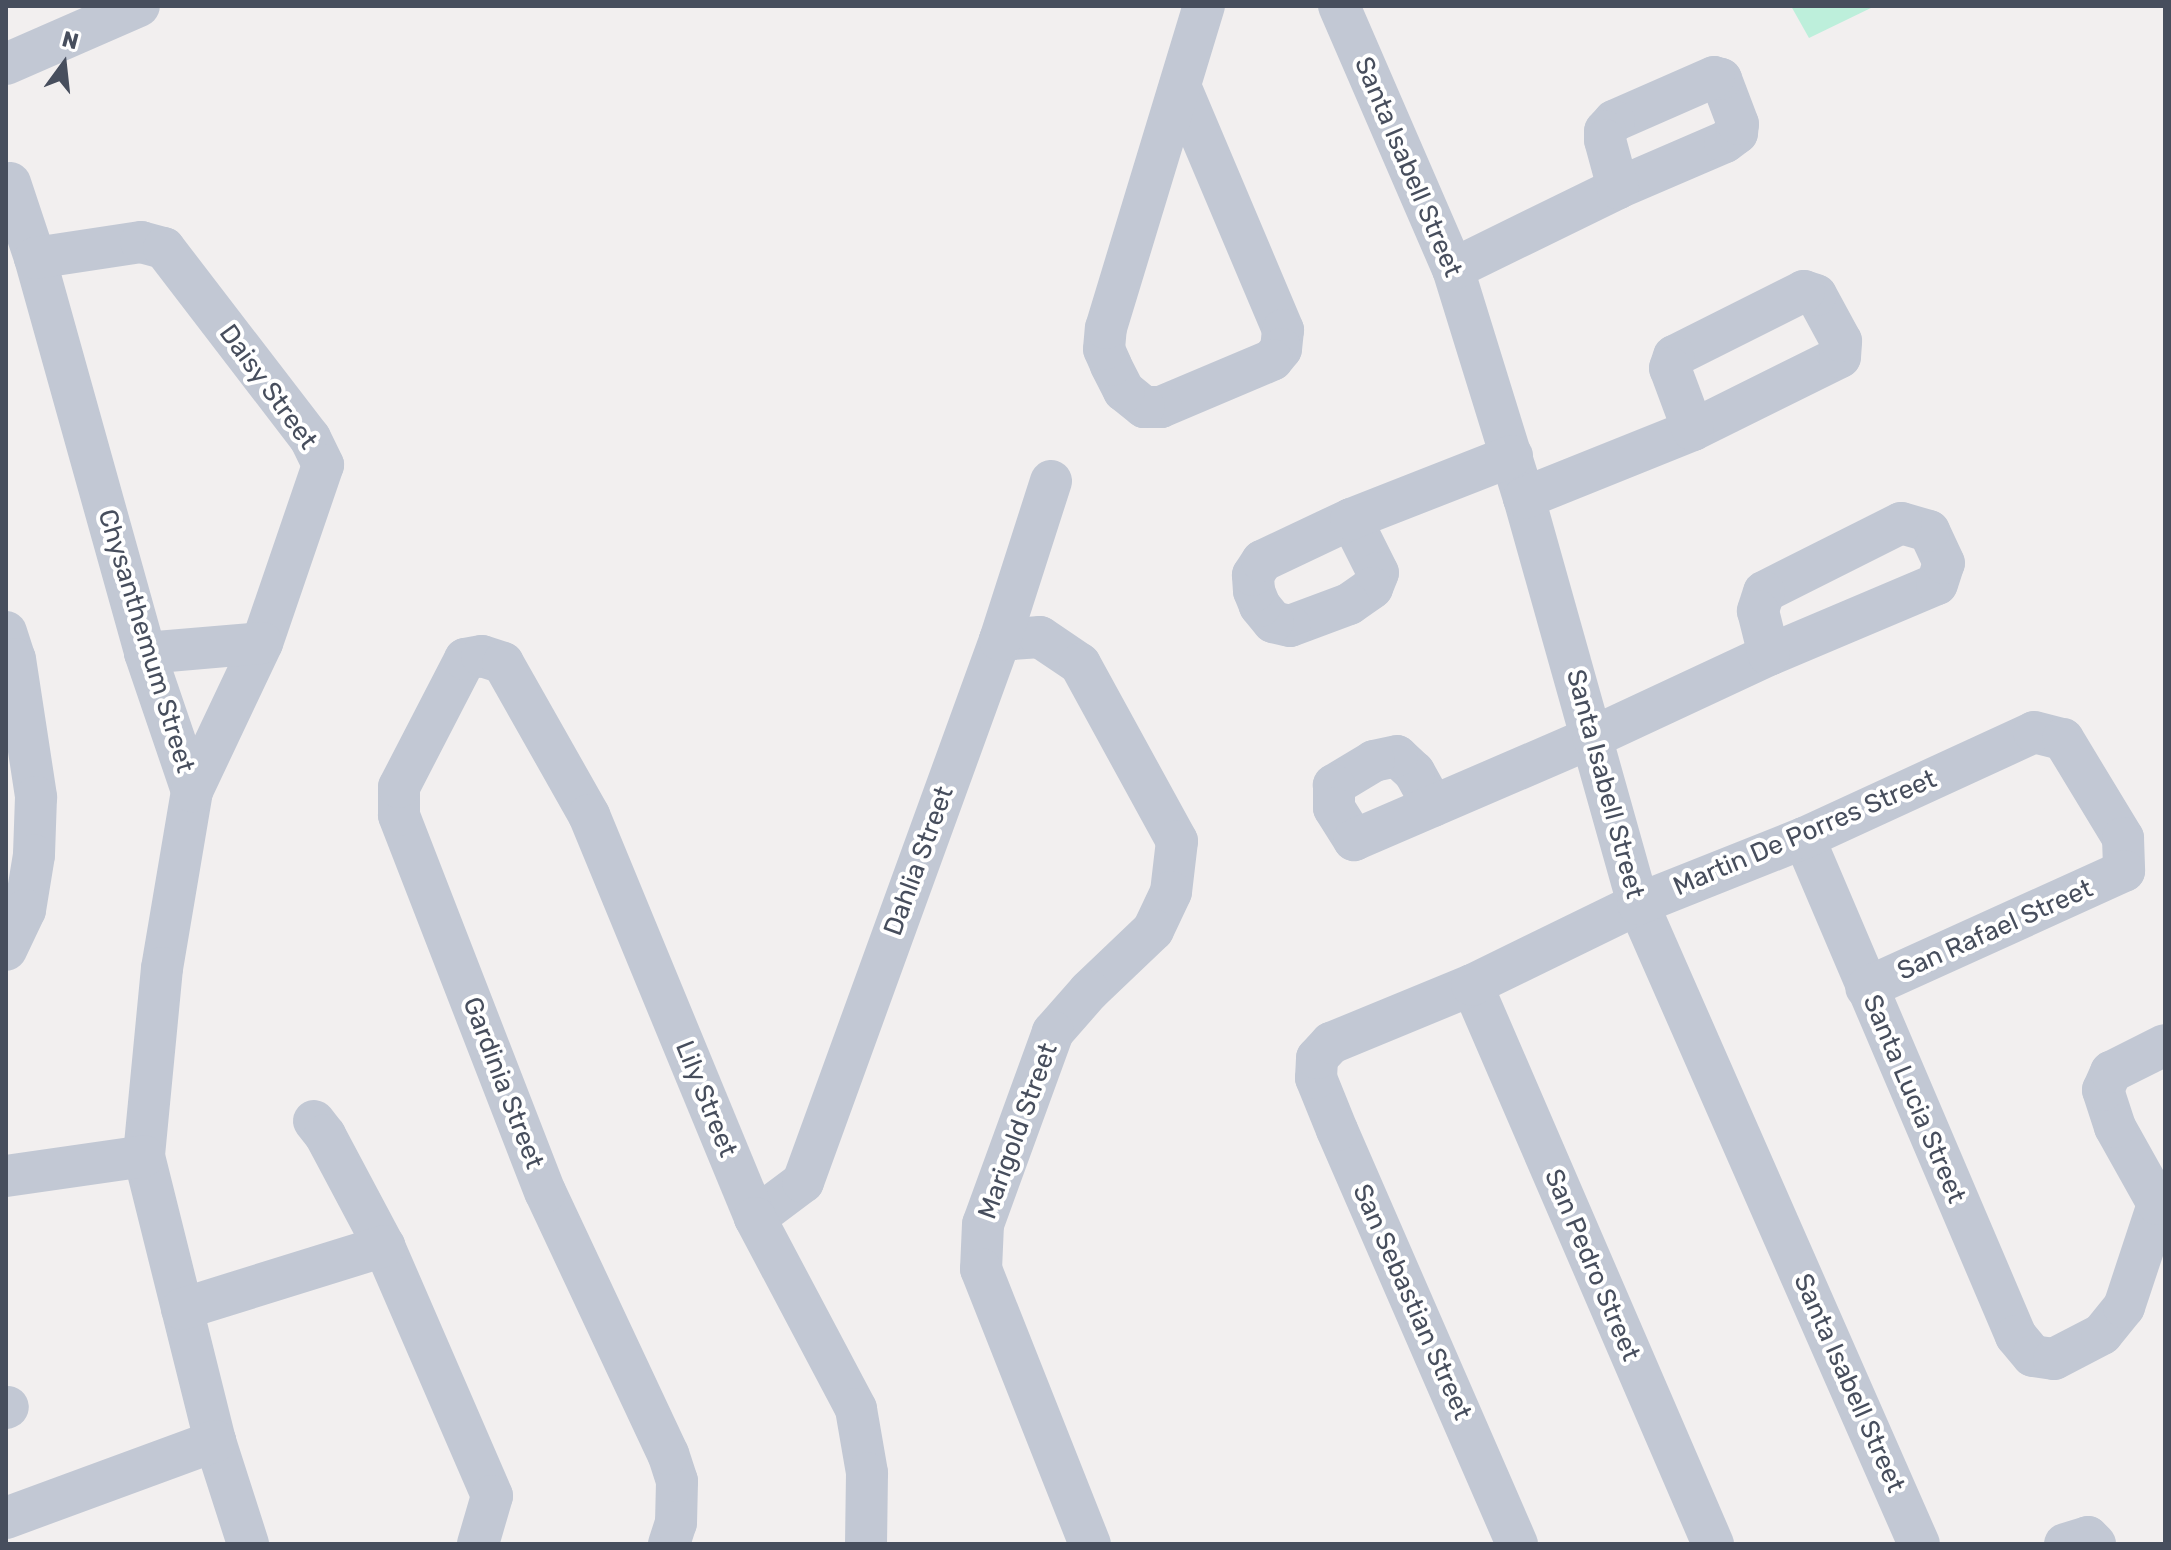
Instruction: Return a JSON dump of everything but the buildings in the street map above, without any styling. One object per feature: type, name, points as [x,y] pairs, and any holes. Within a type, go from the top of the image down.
[{"type":"street","points":[[6,64],[139,6]]},
{"type":"street","points":[[1180,86],[1283,330],[1281,349],[1272,360],[1161,407],[1144,407],[1124,391],[1104,349],[1105,338],[1180,86],[1204,6]]},
{"type":"street","name":"Santa Isabell Street","points":[[1339,6],[1453,269],[1512,456],[1638,904],[1919,1544]]},
{"type":"street","name":"Chysanthemum Street","points":[[10,183],[35,258],[145,653],[192,791],[162,968],[144,1156],[215,1441],[248,1544]]},
{"type":"street","points":[[1453,269],[1618,188]]},
{"type":"street","name":"Daisy Street","points":[[35,258],[141,242],[164,248],[310,438],[323,465],[262,643],[192,791]]},
{"type":"street","points":[[1524,498],[1693,430]]},
{"type":"street","points":[[1351,519],[1512,456]]},
{"type":"street","name":"Dahlia Street","points":[[755,1218],[803,1182],[1000,640],[1051,481]]},
{"type":"street","points":[[6,632],[15,659],[31,744],[36,797],[34,855],[25,910],[6,950]]},
{"type":"street","name":"Marigold Street","points":[[1000,640],[1040,637],[1080,664],[1177,841],[1171,892],[1153,930],[1089,991],[1053,1032],[983,1224],[981,1269],[1090,1544]]},
{"type":"street","points":[[145,653],[262,643]]},
{"type":"street","points":[[1433,806],[1593,737],[1769,655]]},
{"type":"street","name":"Gardinia Street","points":[[503,663],[482,656],[465,659],[399,787],[399,815],[545,1192],[668,1454],[677,1481],[676,1523],[669,1544]]},
{"type":"street","name":"Lily Street","points":[[503,663],[589,815],[755,1218],[856,1409],[867,1473],[866,1544]]},
{"type":"street","points":[[6,709],[31,744]]},
{"type":"street","name":"Martin De Porres Street","points":[[1317,1058],[1331,1043],[1472,985],[1638,904],[1804,838],[2034,732],[2063,739],[2123,838],[2124,871]]},
{"type":"street","name":"Santa Lucia Street","points":[[1804,838],[2016,1336],[2033,1356],[2054,1359],[2102,1334],[2124,1307],[2162,1200]]},
{"type":"street","name":"San Rafael Street","points":[[1866,988],[2124,871]]},
{"type":"street","name":"San Pedro Street","points":[[1472,985],[1713,1544]]},
{"type":"street","points":[[2162,1200],[2115,1127],[2103,1090],[2111,1072],[2165,1045]]},
{"type":"street","name":"San Sebastian Street","points":[[1317,1058],[1316,1078],[1337,1130],[1517,1544]]},
{"type":"street","points":[[314,1121],[325,1135],[384,1246],[492,1496],[478,1544]]},
{"type":"street","points":[[6,1176],[144,1156]]},
{"type":"street","points":[[182,1309],[384,1246]]},
{"type":"street","points":[[6,1518],[215,1441]]},
{"type":"street","points":[[2065,1544],[2088,1537],[2095,1544]]},
{"type":"green space","points":[[1791,6],[1875,6],[1809,38]]}]
